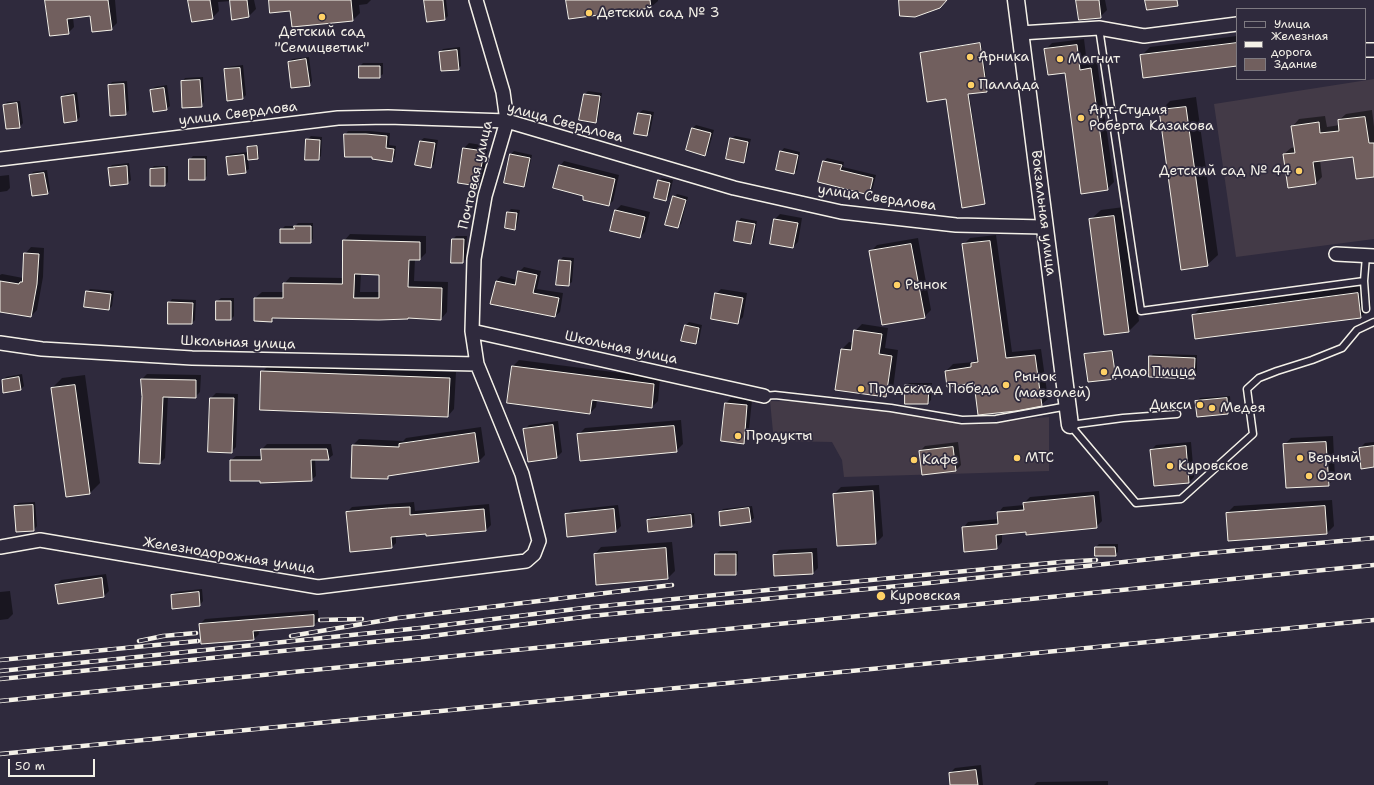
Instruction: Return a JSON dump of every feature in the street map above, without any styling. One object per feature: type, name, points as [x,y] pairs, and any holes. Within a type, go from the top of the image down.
[{"type":"street","name":"Почтовая улица","points":[[476,0],[503,92],[507,121],[485,196],[474,259],[472,331],[477,364],[522,474],[539,541],[534,554],[526,561]]},
{"type":"street","name":"Вокзальная улица","points":[[1016,0],[1070,426]]},
{"type":"street","points":[[1020,33],[1099,28],[1144,36],[1236,24]]},
{"type":"street","name":"улица Свердлова","points":[[0,160],[338,118],[388,117],[507,121],[734,188],[841,212],[956,225],[1044,227]]},
{"type":"street","points":[[1336,254],[1370,256]]},
{"type":"street","name":"Школьная улица","points":[[472,331],[764,396]]},
{"type":"street","name":"Школьная улица","points":[[0,343],[42,349],[192,358],[477,364]]},
{"type":"street","name":"Железнодорожная улица","points":[[0,547],[40,540],[318,587],[526,561]]},
{"type":"lane","points":[[1099,28],[1141,311],[1364,281]]},
{"type":"lane","points":[[1366,309],[1364,281],[1370,256]]},
{"type":"lane","points":[[1070,426],[1136,503],[1181,500],[1253,434],[1247,389],[1260,378],[1342,348],[1357,330],[1374,322]]},
{"type":"lane","points":[[764,396],[775,395],[891,408],[962,420],[996,419],[1068,406]]},
{"type":"lane","points":[[1070,426],[1123,418],[1177,414]]},
{"type":"shaded area","name":"Детский сад № 44","points":[[1374,79],[1374,239],[1236,257],[1214,104]]},
{"type":"shaded area","points":[[770,401],[823,402],[924,415],[964,424],[1049,417],[1049,471],[844,477],[842,460],[832,442],[781,441],[773,432]]},
{"type":"building","points":[[45,0],[108,0],[112,30],[92,32],[90,16],[67,19],[69,34],[50,36]]},
{"type":"building","points":[[188,0],[210,0],[213,19],[192,22]]},
{"type":"building","points":[[230,0],[247,0],[249,17],[232,20]]},
{"type":"building","name":"Детский сад \"Семицветик\"","points":[[269,0],[351,0],[353,21],[292,27],[290,11],[270,13]]},
{"type":"building","points":[[424,0],[443,0],[445,20],[427,22]]},
{"type":"building","name":"Детский сад № 3","points":[[566,0],[650,0],[651,8],[569,19]]},
{"type":"building","points":[[899,0],[947,0],[940,8],[915,17],[900,16]]},
{"type":"building","points":[[1076,0],[1099,0],[1101,18],[1079,20]]},
{"type":"building","points":[[1145,0],[1177,0],[1178,6],[1147,10]]},
{"type":"building","points":[[980,43],[987,92],[968,94],[985,204],[962,208],[946,99],[927,102],[920,53]]},
{"type":"building","points":[[1236,43],[1236,66],[1143,78],[1140,55]]},
{"type":"building","points":[[1077,45],[1080,70],[1091,68],[1108,190],[1081,194],[1065,73],[1048,75],[1044,49]]},
{"type":"building","points":[[457,50],[459,70],[441,71],[439,52]]},
{"type":"building","points":[[306,59],[310,86],[291,88],[288,62]]},
{"type":"building","points":[[359,66],[380,66],[380,78],[359,78]]},
{"type":"building","points":[[240,68],[243,99],[227,101],[224,69]]},
{"type":"building","points":[[200,80],[202,107],[182,108],[181,81]]},
{"type":"building","points":[[124,84],[126,115],[110,116],[108,85]]},
{"type":"building","points":[[164,88],[167,110],[153,112],[150,90]]},
{"type":"building","points":[[584,94],[600,96],[596,123],[579,120]]},
{"type":"building","points":[[74,95],[77,121],[64,123],[61,97]]},
{"type":"building","points":[[17,103],[20,128],[6,129],[3,105]]},
{"type":"building","points":[[1186,107],[1208,266],[1181,270],[1159,110]]},
{"type":"building","points":[[638,113],[651,115],[647,136],[634,134]]},
{"type":"building","points":[[1365,117],[1369,143],[1374,143],[1374,177],[1356,179],[1353,157],[1313,162],[1316,184],[1288,188],[1283,154],[1295,153],[1291,126],[1319,122],[1320,133],[1339,131],[1338,120]]},
{"type":"building","points":[[692,128],[711,133],[705,156],[686,150]]},
{"type":"building","points":[[344,134],[387,136],[386,148],[394,149],[392,162],[372,159],[372,157],[345,157]]},
{"type":"building","points":[[730,138],[748,142],[744,163],[726,159]]},
{"type":"building","points":[[306,139],[320,140],[319,160],[305,160]]},
{"type":"building","points":[[420,141],[435,143],[431,168],[415,165]]},
{"type":"building","points":[[257,146],[258,159],[248,160],[247,147]]},
{"type":"building","points":[[463,148],[484,151],[478,186],[458,183]]},
{"type":"building","points":[[780,151],[798,155],[794,174],[776,170]]},
{"type":"building","points":[[510,154],[530,158],[524,187],[504,183]]},
{"type":"building","points":[[244,155],[246,173],[228,175],[226,157]]},
{"type":"building","points":[[189,159],[205,159],[205,180],[189,180]]},
{"type":"building","points":[[823,161],[842,165],[840,170],[873,178],[869,195],[818,182]]},
{"type":"building","points":[[559,165],[615,179],[609,206],[583,200],[583,196],[553,188]]},
{"type":"building","points":[[127,166],[128,184],[110,186],[108,168]]},
{"type":"building","points":[[165,168],[165,186],[150,186],[150,169]]},
{"type":"building","points":[[44,173],[48,194],[32,196],[29,175]]},
{"type":"building","points":[[658,180],[670,183],[666,201],[654,198]]},
{"type":"building","points":[[673,196],[686,200],[678,228],[665,225]]},
{"type":"building","points":[[615,210],[645,217],[640,238],[610,231]]},
{"type":"building","points":[[507,212],[517,213],[515,230],[505,228]]},
{"type":"building","points":[[1114,216],[1129,332],[1104,335],[1089,219]]},
{"type":"building","points":[[774,219],[798,223],[793,248],[770,244]]},
{"type":"building","points":[[737,221],[755,224],[751,244],[734,241]]},
{"type":"building","points":[[294,226],[311,226],[311,243],[280,243],[280,229],[294,229]]},
{"type":"building","points":[[452,239],[464,239],[463,263],[451,263]]},
{"type":"building","points":[[343,240],[420,242],[420,260],[409,260],[408,287],[442,288],[441,320],[408,318],[379,320],[272,318],[272,322],[254,321],[254,298],[283,298],[283,283],[342,284]],"holes":[[[355,274],[379,275],[379,298],[354,298]]]},
{"type":"building","points":[[990,241],[1006,358],[1035,355],[1042,406],[1016,411],[978,415],[974,383],[947,387],[945,371],[971,367],[971,363],[978,362],[962,244]]},
{"type":"building","name":"Рынок","points":[[911,244],[925,318],[882,325],[869,251]]},
{"type":"building","points":[[24,253],[39,254],[37,284],[31,317],[0,312],[0,281],[19,284],[22,282]]},
{"type":"building","points":[[559,260],[571,261],[569,286],[556,285]]},
{"type":"building","points":[[518,271],[537,275],[533,293],[559,298],[555,317],[490,304],[496,281],[515,285]]},
{"type":"building","points":[[86,291],[111,294],[109,310],[84,307]]},
{"type":"building","points":[[715,293],[743,298],[738,324],[711,319]]},
{"type":"building","points":[[1358,293],[1361,318],[1195,339],[1192,315]]},
{"type":"building","points":[[216,301],[231,301],[231,320],[216,320]]},
{"type":"building","points":[[168,302],[193,303],[192,324],[168,324]]},
{"type":"building","points":[[685,325],[699,328],[696,344],[681,341]]},
{"type":"building","points":[[854,330],[882,334],[879,354],[892,356],[886,397],[835,390],[841,349],[851,350]]},
{"type":"building","points":[[1112,351],[1116,379],[1088,382],[1084,354]]},
{"type":"building","points":[[1149,356],[1195,358],[1194,379],[1149,377]]},
{"type":"building","points":[[512,366],[654,384],[652,408],[592,400],[590,414],[507,403]]},
{"type":"building","points":[[261,371],[450,378],[448,417],[260,410]]},
{"type":"building","points":[[19,377],[21,390],[3,393],[2,380]]},
{"type":"building","points":[[141,379],[196,380],[196,398],[163,397],[160,464],[139,463],[142,397]]},
{"type":"building","points":[[75,385],[90,494],[66,497],[51,388]]},
{"type":"building","points":[[905,385],[929,386],[928,404],[905,404]]},
{"type":"building","points":[[210,398],[234,398],[232,453],[208,452]]},
{"type":"building","name":"Медея","points":[[1227,398],[1228,414],[1197,417],[1195,401]]},
{"type":"building","points":[[725,403],[747,405],[744,444],[721,441]]},
{"type":"building","points":[[553,425],[557,458],[528,462],[523,429]]},
{"type":"building","points":[[674,426],[677,452],[580,461],[577,434]]},
{"type":"building","points":[[475,433],[479,462],[388,476],[388,479],[351,478],[352,445],[399,447],[399,444]]},
{"type":"building","points":[[1326,442],[1329,486],[1286,488],[1283,444]]},
{"type":"building","name":"Куровское","points":[[1186,446],[1189,483],[1154,486],[1150,450]]},
{"type":"building","points":[[1374,446],[1374,467],[1361,469],[1359,448]]},
{"type":"building","points":[[953,447],[956,471],[922,475],[919,451]]},
{"type":"building","points":[[261,449],[327,449],[329,460],[311,460],[312,481],[260,483],[260,481],[230,481],[230,460],[261,460]]},
{"type":"building","points":[[873,491],[876,544],[837,546],[833,494]]},
{"type":"building","points":[[1094,496],[1097,528],[1026,535],[1026,532],[996,535],[997,549],[964,552],[962,527],[998,524],[997,512],[1024,510],[1023,503]]},
{"type":"building","points":[[33,505],[34,531],[16,532],[14,506]]},
{"type":"building","points":[[1325,506],[1327,534],[1228,541],[1226,513]]},
{"type":"building","points":[[410,507],[410,515],[484,509],[486,531],[426,536],[426,534],[391,537],[392,548],[350,552],[346,512]]},
{"type":"building","points":[[749,508],[751,522],[720,526],[719,512]]},
{"type":"building","points":[[614,509],[616,532],[567,537],[565,514]]},
{"type":"building","points":[[691,515],[692,527],[648,532],[647,520]]},
{"type":"building","points":[[1095,547],[1115,547],[1116,556],[1095,556]]},
{"type":"building","points":[[666,548],[668,579],[596,585],[594,554]]},
{"type":"building","points":[[812,553],[813,574],[774,576],[773,555]]},
{"type":"building","points":[[715,554],[736,554],[736,575],[715,575]]},
{"type":"building","points":[[102,578],[104,597],[58,604],[55,585]]},
{"type":"building","points":[[199,592],[200,606],[172,609],[171,595]]},
{"type":"building","points":[[314,615],[314,626],[253,631],[254,640],[201,644],[199,624]]},
{"type":"building","points":[[976,770],[978,785],[950,785],[949,773]]},
{"type":"railway","points":[[0,679],[423,637],[591,616],[929,583],[1198,554],[1374,538]]},
{"type":"railway","points":[[0,671],[420,628],[592,607],[1061,562],[1096,560]]},
{"type":"railway","points":[[0,701],[1374,565]]},
{"type":"railway","points":[[291,636],[398,618],[672,585]]},
{"type":"railway","points":[[320,620],[362,619]]},
{"type":"railway","points":[[0,754],[1374,620]]},
{"type":"railway","points":[[139,641],[163,636],[196,633]]},
{"type":"railway","points":[[0,660],[198,641]]},
{"type":"place","name":"Детский сад № 3","points":[[589,13]]},
{"type":"place","name":"Детский сад \"Семицветик\"","points":[[322,17]]},
{"type":"place","name":"Арника","points":[[970,57]]},
{"type":"place","name":"Магнит","points":[[1060,59]]},
{"type":"place","name":"Паллада","points":[[971,85]]},
{"type":"place","name":"Арт-Студия Роберта Казакова","points":[[1081,118]]},
{"type":"place","name":"Детский сад № 44","points":[[1299,171]]},
{"type":"place","name":"Рынок","points":[[897,285]]},
{"type":"place","name":"Додо Пицца","points":[[1104,372]]},
{"type":"place","name":"Рынок (мавзолей)","points":[[1006,385]]},
{"type":"place","name":"Продсклад Победа","points":[[861,389]]},
{"type":"place","name":"Дикси","points":[[1200,405]]},
{"type":"place","name":"Медея","points":[[1212,408]]},
{"type":"place","name":"Продукты","points":[[738,436]]},
{"type":"place","name":"МТС","points":[[1017,458]]},
{"type":"place","name":"Верный","points":[[1300,458]]},
{"type":"place","name":"Кафе","points":[[914,460]]},
{"type":"place","name":"Куровское","points":[[1170,466]]},
{"type":"place","name":"Ozon","points":[[1309,476]]},
{"type":"place","name":"Куровская","points":[[881,596]]}]
